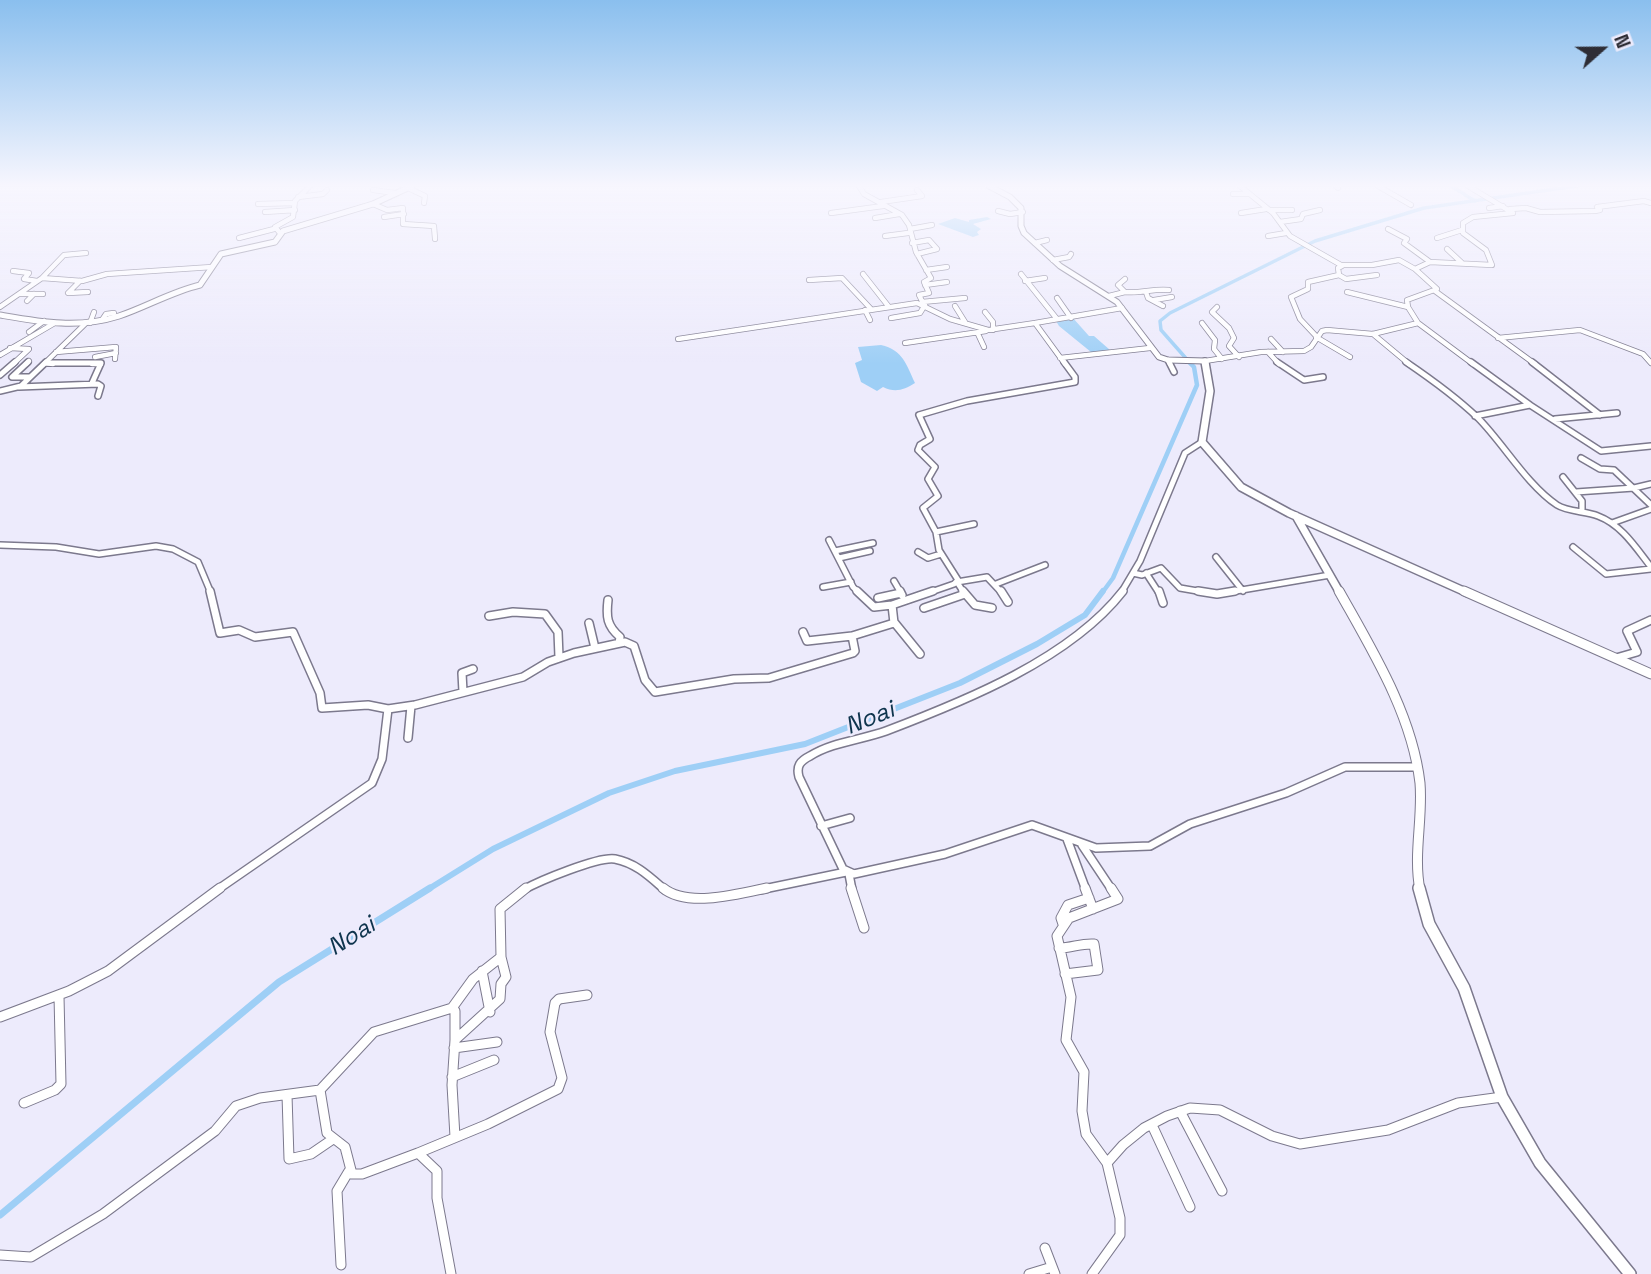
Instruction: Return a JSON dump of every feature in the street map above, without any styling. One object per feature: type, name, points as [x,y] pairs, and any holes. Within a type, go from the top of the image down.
[{"type":"street","points":[[0,315],[53,324],[88,324],[123,314],[173,292],[198,286],[219,255],[260,245]]},
{"type":"street","points":[[913,245],[931,278],[925,285]]},
{"type":"street","points":[[917,254],[937,249],[934,245]]},
{"type":"street","points":[[1038,245],[1054,260],[1109,296],[1122,308],[1150,348],[1159,357],[1168,360],[1205,361],[1308,349],[1316,337],[1327,330],[1373,334],[1418,323]]},
{"type":"street","points":[[1305,245],[1342,266],[1375,265],[1399,260],[1435,285],[1435,291]]},
{"type":"street","points":[[1407,245],[1430,262]]},
{"type":"street","points":[[1415,269],[1430,262],[1493,264],[1486,250],[1479,245]]},
{"type":"street","points":[[1447,249],[1462,263]]},
{"type":"street","points":[[0,307],[40,280],[64,255],[86,253]]},
{"type":"street","points":[[1054,260],[1070,257],[1071,254]]},
{"type":"street","points":[[1472,256],[1477,265]]},
{"type":"street","points":[[1339,275],[1338,268],[1342,266]]},
{"type":"street","points":[[13,271],[29,273],[24,279],[80,281],[107,274],[212,267]]},
{"type":"street","points":[[926,270],[947,267]]},
{"type":"street","points":[[863,274],[867,283],[875,288],[889,307],[891,320],[919,313],[923,303]]},
{"type":"street","points":[[1021,274],[1057,319]]},
{"type":"street","points":[[1350,357],[1316,337],[1301,323],[1292,308],[1291,297],[1308,289],[1308,282],[1339,275],[1346,279],[1377,275]]},
{"type":"street","points":[[809,279],[842,278],[868,310],[870,320]]},
{"type":"street","points":[[1026,281],[1045,278]]},
{"type":"street","points":[[1125,279],[1118,285],[1125,292]]},
{"type":"street","points":[[80,281],[68,293],[88,292]]},
{"type":"street","points":[[925,285],[947,282]]},
{"type":"street","points":[[925,285],[929,292],[919,295],[923,303],[950,319],[990,330]]},
{"type":"street","points":[[1109,296],[1125,292],[1138,294],[1169,290]]},
{"type":"street","points":[[1435,291],[1407,300],[1408,307],[1418,319],[1418,323],[1530,405],[1601,451],[1651,446]]},
{"type":"street","points":[[1435,291],[1572,390],[1600,415]]},
{"type":"street","points":[[1146,292],[1148,298],[1163,306]]},
{"type":"street","points":[[1347,292],[1408,307]]},
{"type":"street","points":[[20,293],[43,294]]},
{"type":"street","points":[[27,301],[34,294]]},
{"type":"street","points":[[1154,300],[1172,297]]},
{"type":"street","points":[[678,339],[965,298]]},
{"type":"street","points":[[1057,298],[1071,318]]},
{"type":"street","points":[[955,306],[965,322]]},
{"type":"street","points":[[1217,307],[1212,312],[1230,329],[1234,338],[1228,346],[1239,356]]},
{"type":"street","points":[[905,343],[978,334],[1122,308]]},
{"type":"street","points":[[19,387],[88,324],[94,312]]},
{"type":"street","points":[[985,312],[992,321],[990,330]]},
{"type":"street","points":[[102,320],[106,314],[114,313]]},
{"type":"street","points":[[29,332],[44,321]]},
{"type":"street","points":[[992,608],[978,609],[965,594],[957,582],[957,575],[937,545],[936,532],[923,508],[937,496],[928,479],[935,467],[918,450],[920,445],[930,439],[919,415],[967,401],[1075,382],[1076,377],[1035,323]]},
{"type":"street","points":[[0,355],[18,342],[33,339],[53,324]]},
{"type":"street","points":[[1202,324],[1215,340],[1214,349],[1222,359]]},
{"type":"street","points":[[1498,338],[1580,330],[1643,354],[1651,363]]},
{"type":"street","points":[[978,334],[984,347]]},
{"type":"street","points":[[1373,334],[1396,355],[1433,380],[1486,426],[1491,436],[1519,467],[1559,506],[1582,511],[1612,523],[1650,565],[1606,574],[1573,547]]},
{"type":"street","points":[[958,337],[963,344]]},
{"type":"street","points":[[1271,339],[1283,352]]},
{"type":"street","points":[[56,352],[116,347],[115,356],[95,357]]},
{"type":"street","points":[[0,375],[29,349],[10,348]]},
{"type":"street","points":[[1060,358],[1116,354],[1150,348]]},
{"type":"street","points":[[1268,352],[1276,363],[1291,368],[1304,380],[1323,377]]},
{"type":"street","points":[[1168,360],[1174,372]]},
{"type":"street","points":[[29,361],[12,377],[30,377]]},
{"type":"street","points":[[1202,442],[1212,393],[1205,361]]},
{"type":"street","points":[[45,363],[72,365],[101,362],[92,383]]},
{"type":"street","points":[[0,391],[19,387],[92,383],[101,386],[98,397]]},
{"type":"street","points":[[1475,416],[1530,405]]},
{"type":"street","points":[[1555,419],[1617,413]]},
{"type":"street","points":[[1202,442],[1241,487],[1296,516],[1651,674]]},
{"type":"street","points":[[864,928],[853,900],[847,873],[821,826],[799,777],[797,770],[800,763],[819,753],[873,735],[955,701],[1045,660],[1102,619],[1133,573],[1189,448],[1202,442]]},
{"type":"street","points":[[1581,458],[1598,468],[1614,470],[1651,507],[1612,523]]},
{"type":"street","points":[[1563,477],[1582,501],[1582,511]]},
{"type":"street","points":[[1576,492],[1634,488],[1651,484]]},
{"type":"street","points":[[1640,513],[1651,517]]},
{"type":"street","points":[[1296,516],[1394,693],[1417,767],[1419,797],[1416,870],[1420,897],[1429,924],[1464,988],[1502,1097],[1540,1163],[1630,1274]]},
{"type":"street","points":[[936,532],[974,524]]},
{"type":"street","points":[[829,540],[851,582],[874,607],[892,605],[957,582],[984,576],[996,584],[1008,602]]},
{"type":"street","points":[[835,551],[873,543]]},
{"type":"street","points":[[0,545],[51,546],[99,554],[156,546],[173,548],[198,562],[203,572],[202,578],[210,590],[220,633],[239,630],[255,637],[293,632],[320,693],[322,708],[368,705],[388,709],[411,706],[523,677],[559,657],[629,642],[634,646],[645,680],[655,692],[734,679],[757,680],[805,669],[855,652],[852,636]]},
{"type":"street","points":[[839,558],[870,551]]},
{"type":"street","points":[[918,552],[926,557],[942,554]]},
{"type":"street","points":[[1216,557],[1243,591]]},
{"type":"street","points":[[996,584],[1045,565]]},
{"type":"street","points":[[1133,573],[1146,573],[1161,568],[1180,588],[1210,593],[1243,591],[1330,575]]},
{"type":"street","points":[[1146,573],[1160,593],[1163,603]]},
{"type":"street","points":[[894,581],[905,601]]},
{"type":"street","points":[[823,587],[851,582]]},
{"type":"street","points":[[878,598],[901,593]]},
{"type":"street","points":[[924,608],[965,594]]},
{"type":"street","points":[[608,600],[606,616],[610,630],[621,638],[619,643]]},
{"type":"street","points":[[892,605],[894,622],[920,654]]},
{"type":"street","points":[[489,616],[513,612],[545,614],[558,632],[559,657]]},
{"type":"street","points":[[1616,658],[1637,652],[1627,631],[1651,620]]},
{"type":"street","points":[[803,632],[807,641],[852,636],[894,622]]},
{"type":"street","points":[[589,623],[595,648]]},
{"type":"street","points":[[463,692],[462,673],[473,669]]},
{"type":"street","points":[[408,738],[411,706]]},
{"type":"street","points":[[0,1017],[78,988],[121,963],[211,894],[295,839],[372,783],[380,772],[388,709]]},
{"type":"street","points":[[454,1044],[500,999],[501,984],[506,979],[501,957],[499,916],[503,904],[550,876],[580,865],[617,859],[638,867],[673,896],[723,897],[945,854],[1032,825],[1082,845],[1110,848],[1150,846],[1190,824],[1277,796],[1345,767],[1417,767]]},
{"type":"street","points":[[821,826],[850,818]]},
{"type":"street","points":[[1067,839],[1093,909]]},
{"type":"street","points":[[1082,845],[1118,899],[1069,918],[1057,936],[1072,1005],[1066,1040],[1084,1072],[1082,1111],[1086,1134],[1107,1163],[1120,1218],[1120,1235],[1092,1274]]},
{"type":"street","points":[[1063,925],[1062,918],[1068,905],[1089,898]]},
{"type":"street","points":[[1059,948],[1075,948],[1086,942],[1097,948],[1098,970],[1065,974]]},
{"type":"street","points":[[0,1255],[26,1259],[38,1254],[153,1179],[215,1131],[236,1106],[260,1098],[320,1090],[374,1032],[452,1008],[463,989],[501,957]]},
{"type":"street","points":[[482,971],[489,1012]]},
{"type":"street","points":[[349,1171],[352,1174],[362,1174],[418,1153],[488,1125],[558,1089],[562,1078],[550,1032],[555,1003],[559,999],[587,995]]},
{"type":"street","points":[[24,1103],[55,1090],[61,1084],[59,996]]},
{"type":"street","points":[[452,1008],[455,1011],[452,1077],[455,1137]]},
{"type":"street","points":[[454,1044],[497,1042]]},
{"type":"street","points":[[452,1077],[494,1060]]},
{"type":"street","points":[[320,1090],[327,1133],[345,1147],[349,1171],[337,1191],[341,1265]]},
{"type":"street","points":[[287,1095],[289,1159],[311,1154],[333,1139]]},
{"type":"street","points":[[1107,1163],[1125,1144],[1152,1125],[1180,1111],[1200,1107],[1227,1111],[1275,1137],[1308,1144],[1378,1133],[1466,1099],[1502,1097]]},
{"type":"street","points":[[1180,1111],[1222,1191]]},
{"type":"street","points":[[1152,1125],[1190,1207]]},
{"type":"street","points":[[418,1153],[437,1171],[437,1198],[451,1274]]},
{"type":"street","points":[[1028,1274],[1053,1270],[1045,1248]]},
{"type":"water","points":[[1073,318],[1089,336],[1094,336],[1110,350],[1109,352],[1091,352],[1056,321]]},
{"type":"water","points":[[881,345],[899,354],[915,383],[899,390],[883,387],[877,391],[861,382],[855,363],[862,360],[858,347]]},
{"type":"waterway","name":"Noai","points":[[1191,364],[1161,330],[1160,321],[1170,313],[1306,245]]},
{"type":"waterway","name":"Noai","points":[[1102,593],[1113,578],[1197,385],[1191,364]]},
{"type":"waterway","name":"Noai","points":[[427,890],[493,849],[609,793],[675,771],[805,744],[960,683],[1037,644],[1085,615],[1103,591]]},
{"type":"waterway","name":"Noai","points":[[0,1215],[279,982],[430,888]]}]
